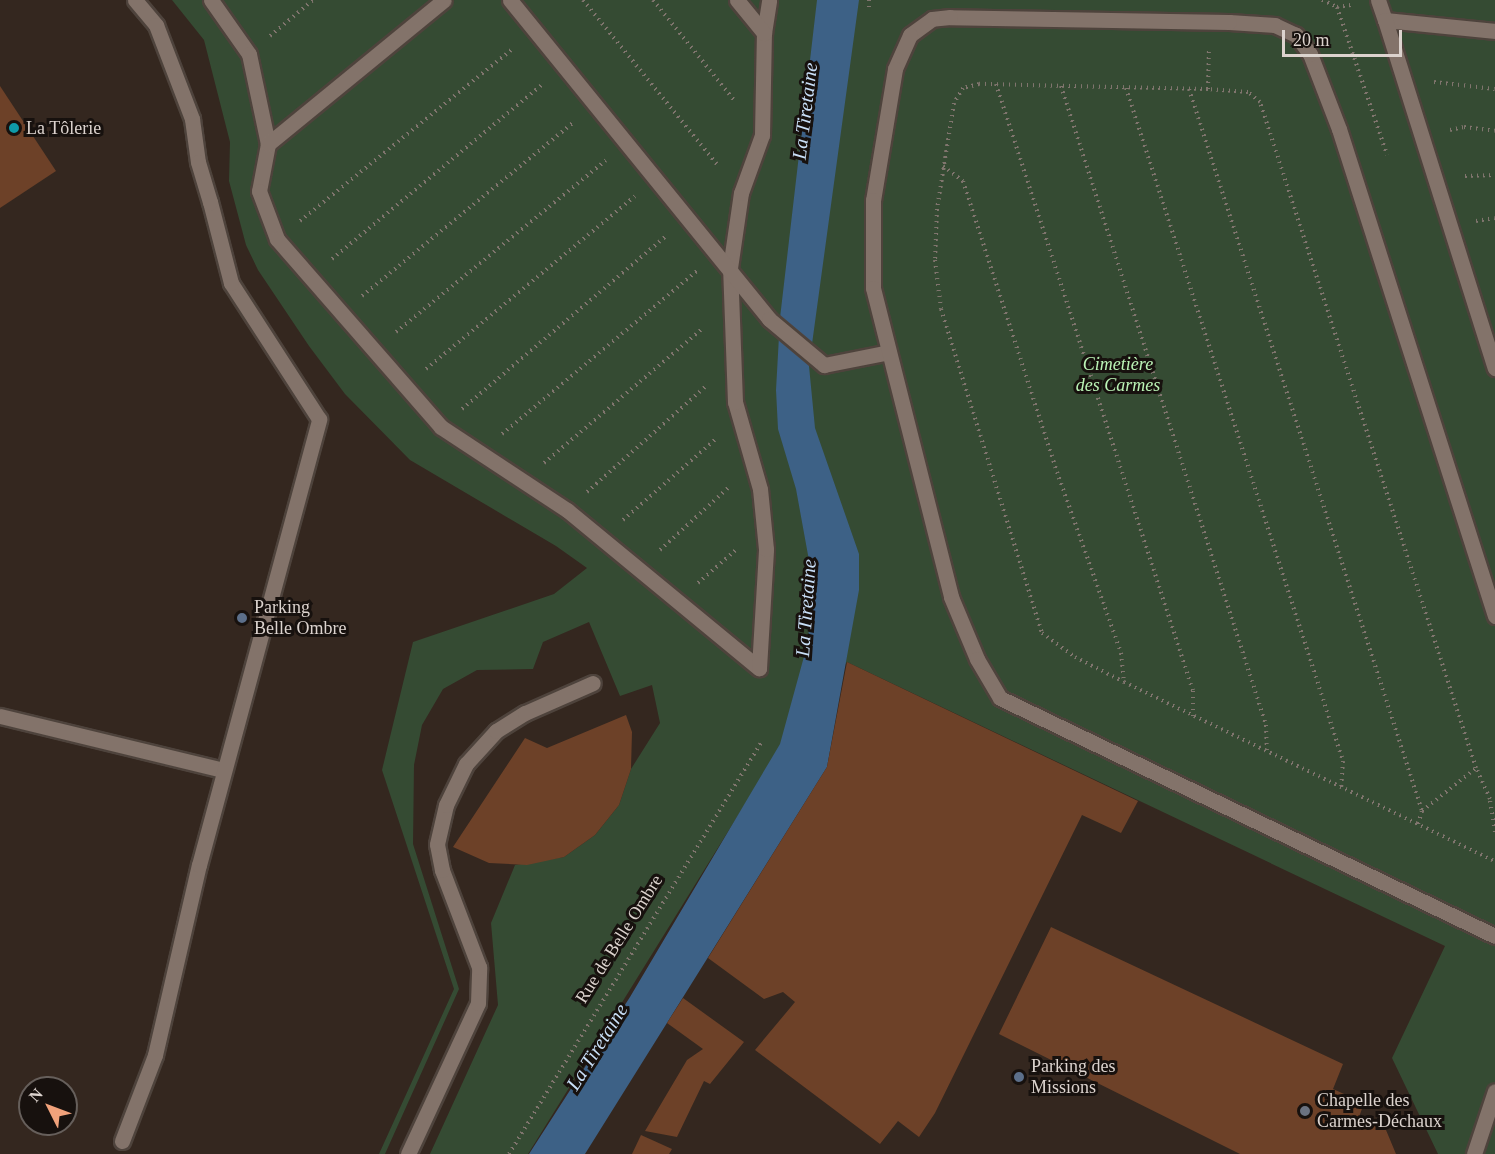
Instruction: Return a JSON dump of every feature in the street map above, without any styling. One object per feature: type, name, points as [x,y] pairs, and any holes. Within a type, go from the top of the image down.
[{"type":"street","points":[[122,1141],[154,1055],[224,770],[319,419],[231,283],[192,119],[156,25],[135,0]]},
{"type":"street","points":[[211,0],[249,54],[268,144],[258,190],[277,239],[340,314],[441,427],[567,510],[600,540],[759,668],[766,549],[753,465],[735,402],[730,268],[741,193],[762,135],[764,33],[769,0]]},
{"type":"street","points":[[268,144],[444,0]]},
{"type":"street","points":[[510,0],[689,217],[769,319],[818,362],[831,365],[889,352]]},
{"type":"street","points":[[737,0],[764,33]]},
{"type":"street","points":[[1378,0],[1403,85],[1495,368]]},
{"type":"street","points":[[1495,616],[1339,129],[1310,54],[1296,35],[1275,25],[950,17],[932,19],[910,35],[895,69],[873,200],[873,288],[951,597],[977,659],[1000,698],[1495,936]]},
{"type":"street","points":[[1385,20],[1495,32]]},
{"type":"street","points":[[408,1154],[478,1003],[479,967],[442,870],[437,844],[446,806],[466,764],[496,731],[525,713],[593,683]]},
{"type":"street","points":[[0,716],[224,770]]},
{"type":"street","points":[[1474,1154],[1495,1090]]},
{"type":"path","points":[[249,54],[313,0]]},
{"type":"path","points":[[583,0],[741,193]]},
{"type":"path","points":[[653,0],[762,135]]},
{"type":"path","points":[[869,0],[869,11]]},
{"type":"path","points":[[1322,0],[1337,7],[1387,155]]},
{"type":"path","points":[[1208,89],[1210,22]]},
{"type":"path","points":[[277,239],[535,30]]},
{"type":"path","points":[[310,278],[565,66]]},
{"type":"path","points":[[1403,85],[1440,81],[1495,89]]},
{"type":"path","points":[[996,84],[1193,691],[1193,716]]},
{"type":"path","points":[[1495,832],[1490,799],[1476,768],[1260,102],[1248,92],[1208,89],[996,84],[963,88],[954,103],[942,165],[935,260],[941,309],[1042,633],[1075,657],[1124,682],[1495,861]]},
{"type":"path","points":[[1060,86],[1266,725],[1267,752]]},
{"type":"path","points":[[1126,88],[1343,760],[1341,787]]},
{"type":"path","points":[[1189,89],[1422,811]]},
{"type":"path","points":[[340,314],[596,104]]},
{"type":"path","points":[[1420,138],[1464,127],[1495,131]]},
{"type":"path","points":[[373,351],[627,142]]},
{"type":"path","points":[[942,165],[963,181],[1057,472],[1121,653],[1124,682]]},
{"type":"path","points":[[405,387],[656,178]]},
{"type":"path","points":[[441,427],[689,217]]},
{"type":"path","points":[[480,453],[718,254]]},
{"type":"path","points":[[523,481],[731,304]]},
{"type":"path","points":[[567,510],[733,362]]},
{"type":"path","points":[[600,540],[740,419]]},
{"type":"path","points":[[637,570],[753,465]]},
{"type":"path","points":[[677,602],[764,526]]},
{"type":"path","name":"Rue de Belle Ombre","points":[[509,1154],[760,743]]},
{"type":"path","points":[[1418,824],[1422,811],[1476,768]]},
{"type":"green space","name":"Cimetière des Carmes","points":[[172,0],[1495,0],[1495,1154],[1438,1154],[1392,1058],[1445,946],[847,662],[773,759],[528,1154],[430,1154],[498,1005],[491,923],[515,865],[564,857],[595,835],[619,805],[631,769],[660,723],[652,685],[620,696],[589,622],[543,642],[533,669],[477,670],[443,689],[422,725],[414,765],[413,844],[459,989],[385,1154],[379,1154],[454,989],[382,770],[413,642],[554,594],[587,568],[556,546],[410,460],[345,394],[309,346],[258,270],[246,245],[229,181],[230,142],[204,40]]},
{"type":"water","name":"La Tiretaine","points":[[817,0],[859,0],[809,366],[815,428],[859,554],[859,590],[827,767],[585,1154],[529,1154],[630,997],[780,744],[808,642],[812,577],[796,489],[778,429],[776,390],[780,318]]},
{"type":"building","name":"La Tôlerie","points":[[0,86],[56,171],[0,208]]},
{"type":"building","points":[[847,662],[1138,801],[1121,833],[1082,815],[935,1113],[919,1137],[898,1121],[880,1144],[755,1050],[795,1002],[783,992],[764,999],[708,958],[827,767]]},
{"type":"building","points":[[626,715],[632,732],[631,769],[619,805],[595,835],[564,857],[527,865],[489,863],[453,847],[525,738],[547,748]]},
{"type":"building","points":[[1051,927],[1343,1064],[1333,1089],[1364,1103],[1358,1120],[1386,1130],[1396,1154],[1240,1154],[999,1034]]},
{"type":"building","points":[[683,998],[744,1042],[710,1084],[704,1081],[677,1137],[645,1131],[687,1060],[703,1049],[667,1023]]},
{"type":"building","points":[[641,1135],[672,1149],[669,1154],[632,1154]]},
{"type":"place","name":"La Tôlerie","points":[[14,128]]},
{"type":"place","name":"Parking Belle Ombre","points":[[242,618]]},
{"type":"place","name":"Parking des Missions","points":[[1019,1077]]},
{"type":"place","name":"Chapelle des Carmes-Déchaux","points":[[1305,1111]]}]
